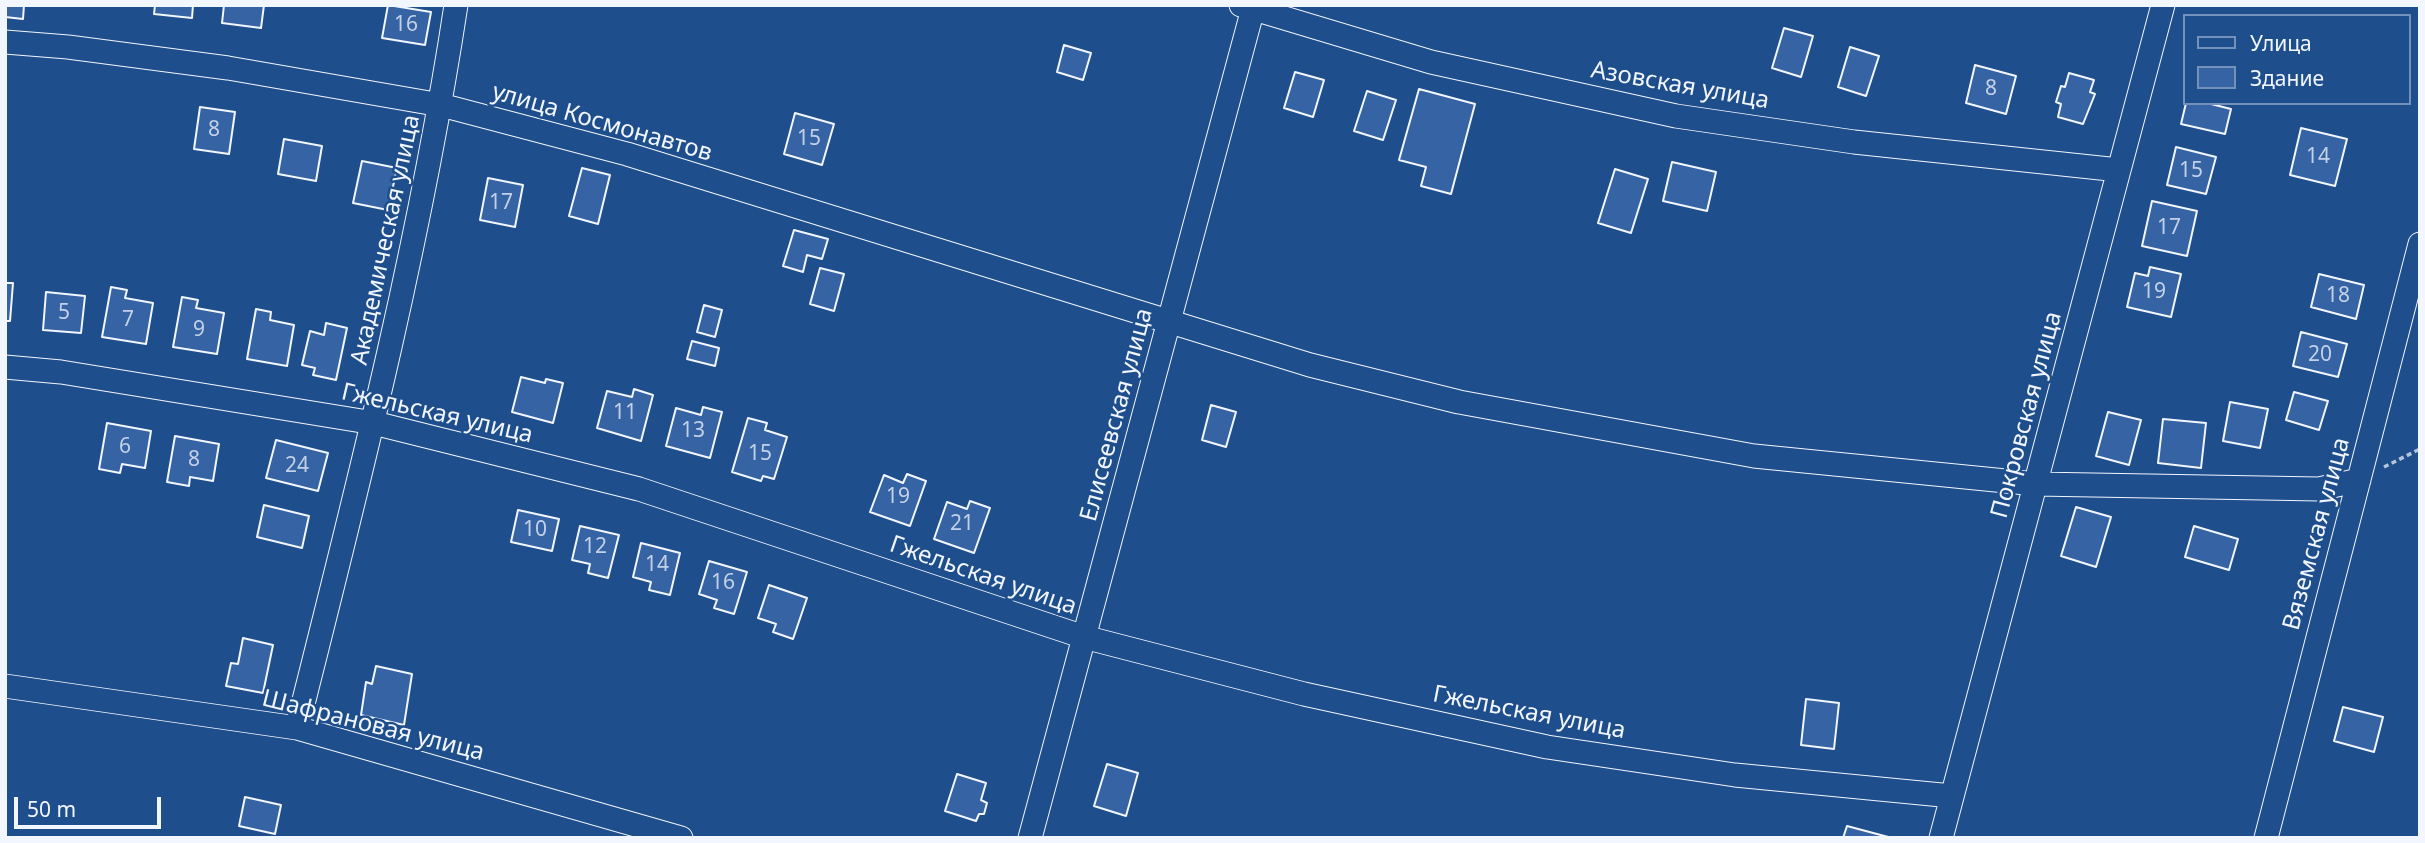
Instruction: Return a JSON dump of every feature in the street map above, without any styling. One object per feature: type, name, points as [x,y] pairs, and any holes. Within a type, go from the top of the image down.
[{"type":"street","name":"Академическая улица","points":[[297,728],[374,423],[441,106],[456,5]]},
{"type":"street","name":"Покровская улица","points":[[1941,838],[2163,5]]},
{"type":"street","name":"Азовская улица","points":[[1249,7],[1431,62],[1676,116],[1854,142],[2119,170]]},
{"type":"street","name":"Елисеевская улица","points":[[1030,838],[1168,323],[1249,7]]},
{"type":"street","name":"улица Космонавтов","points":[[5,43],[68,47],[228,68],[441,106],[626,154],[1310,365],[1459,402],[1754,456],[2036,484],[2319,489],[2358,480]]},
{"type":"street","name":"Вяземская улица","points":[[2266,838],[2420,244]]},
{"type":"street","name":"Гжельская улица","points":[[5,366],[61,372],[374,423],[639,489],[1084,637],[1304,694],[1547,747],[1735,775],[1952,796]]},
{"type":"street","name":"Шафрановая улица","points":[[5,686],[297,728],[681,838]]},
{"type":"path","points":[[2358,480],[2420,449]]},
{"type":"building","points":[[5,5],[24,5],[23,19],[5,17]]},
{"type":"building","points":[[155,5],[193,5],[192,18],[154,14]]},
{"type":"building","points":[[224,5],[264,5],[261,28],[222,23]]},
{"type":"building","points":[[388,5],[431,12],[425,45],[382,38]]},
{"type":"building","points":[[1784,28],[1813,36],[1801,77],[1772,68]]},
{"type":"building","points":[[1064,45],[1091,53],[1083,80],[1057,72]]},
{"type":"building","points":[[1850,47],[1879,56],[1866,96],[1838,87]]},
{"type":"building","points":[[1975,65],[2016,76],[2006,114],[1966,103]]},
{"type":"building","points":[[1295,72],[1324,80],[1313,117],[1284,108]]},
{"type":"building","points":[[2069,73],[2094,80],[2090,92],[2095,94],[2083,124],[2058,117],[2061,104],[2056,102]]},
{"type":"building","points":[[1419,89],[1475,104],[1451,194],[1421,186],[1426,167],[1399,160]]},
{"type":"building","points":[[1367,91],[1396,100],[1383,140],[1354,131]]},
{"type":"building","points":[[2186,105],[2215,105],[2231,109],[2225,134],[2181,124]]},
{"type":"building","points":[[200,107],[235,112],[229,154],[194,149]]},
{"type":"building","points":[[795,113],[834,124],[822,165],[784,154]]},
{"type":"building","points":[[2301,128],[2347,139],[2335,186],[2290,175]]},
{"type":"building","points":[[284,139],[322,146],[316,181],[278,174]]},
{"type":"building","points":[[2176,147],[2216,157],[2206,194],[2167,185]]},
{"type":"building","points":[[362,161],[397,168],[388,210],[353,203]]},
{"type":"building","points":[[1672,162],[1716,172],[1707,211],[1663,201]]},
{"type":"building","points":[[582,168],[610,175],[598,224],[569,216]]},
{"type":"building","points":[[1615,169],[1648,179],[1631,233],[1598,223]]},
{"type":"building","points":[[488,178],[523,185],[515,227],[480,220]]},
{"type":"building","points":[[2152,201],[2197,211],[2187,256],[2142,246]]},
{"type":"building","points":[[794,230],[828,239],[822,259],[807,255],[803,272],[783,266]]},
{"type":"building","points":[[2150,267],[2181,274],[2171,317],[2127,307],[2135,273],[2148,276]]},
{"type":"building","points":[[820,268],[844,274],[834,311],[810,304]]},
{"type":"building","points":[[2319,274],[2364,285],[2356,319],[2311,307]]},
{"type":"building","points":[[5,283],[13,283],[10,321],[5,321]]},
{"type":"building","points":[[111,287],[127,290],[125,298],[153,303],[146,344],[102,337]]},
{"type":"building","points":[[46,292],[85,296],[81,333],[43,330]]},
{"type":"building","points":[[182,297],[198,300],[196,308],[224,313],[217,354],[173,347]]},
{"type":"building","points":[[704,305],[722,310],[715,337],[697,332]]},
{"type":"building","points":[[256,309],[271,312],[270,320],[294,325],[287,366],[247,359]]},
{"type":"building","points":[[326,323],[347,328],[336,380],[313,375],[315,368],[302,365],[310,331],[324,335]]},
{"type":"building","points":[[2301,332],[2347,344],[2338,377],[2293,366]]},
{"type":"building","points":[[692,341],[719,348],[715,366],[687,359]]},
{"type":"building","points":[[521,377],[545,383],[546,379],[563,383],[553,423],[512,412]]},
{"type":"building","points":[[634,389],[653,395],[641,441],[597,428],[607,391],[632,397]]},
{"type":"building","points":[[2294,392],[2328,401],[2319,430],[2286,420]]},
{"type":"building","points":[[2230,402],[2268,409],[2260,448],[2223,441]]},
{"type":"building","points":[[1211,405],[1236,412],[1226,447],[1202,440]]},
{"type":"building","points":[[703,407],[722,412],[710,458],[666,446],[676,408],[701,415]]},
{"type":"building","points":[[2108,412],[2141,420],[2129,465],[2096,456]]},
{"type":"building","points":[[748,418],[767,423],[765,430],[787,437],[774,479],[763,476],[761,481],[732,472]]},
{"type":"building","points":[[2163,419],[2206,423],[2201,468],[2158,463]]},
{"type":"building","points":[[107,423],[151,431],[145,468],[122,464],[120,473],[99,469]]},
{"type":"building","points":[[175,436],[219,444],[213,481],[190,477],[189,486],[167,482]]},
{"type":"building","points":[[276,440],[328,453],[318,491],[266,478]]},
{"type":"building","points":[[907,474],[926,481],[910,526],[870,512],[884,475],[903,483]]},
{"type":"building","points":[[970,501],[990,508],[974,553],[934,539],[947,502],[967,509]]},
{"type":"building","points":[[264,505],[309,516],[302,548],[257,537]]},
{"type":"building","points":[[2076,507],[2111,517],[2096,567],[2061,556]]},
{"type":"building","points":[[518,510],[559,519],[552,551],[511,542]]},
{"type":"building","points":[[580,526],[619,535],[608,578],[588,573],[590,564],[572,560]]},
{"type":"building","points":[[2194,526],[2238,539],[2229,570],[2185,557]]},
{"type":"building","points":[[641,543],[680,553],[670,595],[649,590],[651,582],[633,577]]},
{"type":"building","points":[[709,561],[747,572],[734,614],[714,608],[717,600],[699,594]]},
{"type":"building","points":[[769,585],[807,598],[793,639],[773,632],[776,624],[758,618]]},
{"type":"building","points":[[243,638],[273,645],[263,693],[226,686],[231,663],[238,664]]},
{"type":"building","points":[[376,666],[412,674],[404,725],[361,715],[366,682],[372,684]]},
{"type":"building","points":[[1806,699],[1839,703],[1834,749],[1801,745]]},
{"type":"building","points":[[2343,707],[2383,717],[2374,752],[2334,741]]},
{"type":"building","points":[[1107,764],[1138,773],[1126,816],[1094,806]]},
{"type":"building","points":[[957,774],[986,783],[981,800],[987,803],[984,814],[979,814],[976,821],[945,811]]},
{"type":"building","points":[[245,797],[281,805],[275,834],[239,826]]},
{"type":"building","points":[[1847,826],[1892,838],[1843,838]]}]
